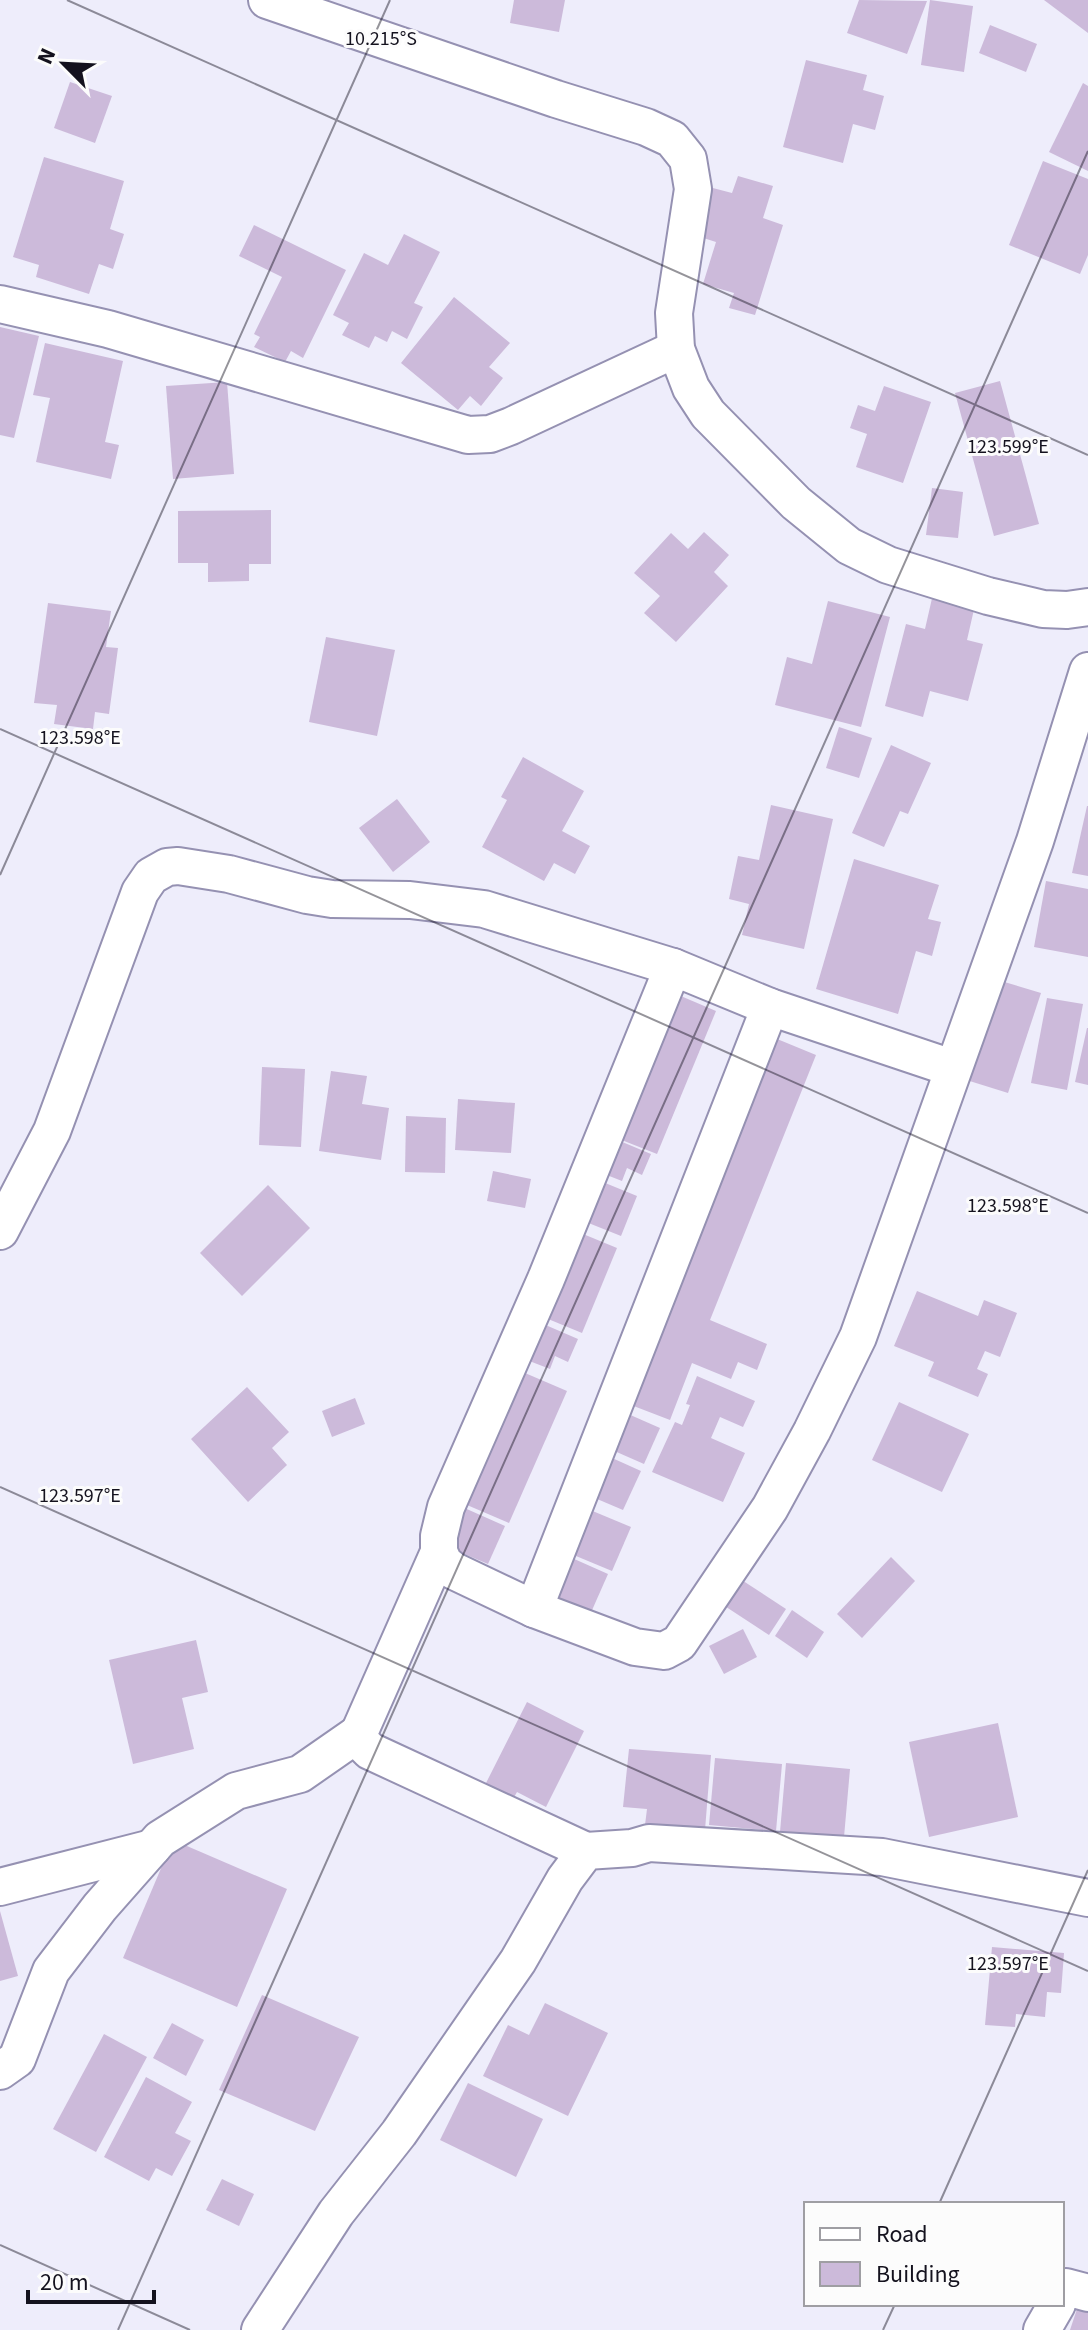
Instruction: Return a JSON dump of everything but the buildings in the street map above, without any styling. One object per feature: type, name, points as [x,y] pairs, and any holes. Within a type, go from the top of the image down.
[{"type":"street","points":[[267,0],[646,127],[672,139],[688,159],[693,189],[674,313],[676,349],[691,388],[708,414],[796,503],[849,546],[888,565],[988,596],[1043,609],[1088,607]]},
{"type":"street","points":[[0,304],[108,329],[468,435],[490,434],[511,426],[676,349]]},
{"type":"street","points":[[439,1552],[444,1563],[454,1571],[534,1609],[635,1647],[664,1651],[679,1643],[770,1508],[858,1337],[1035,841],[1088,671]]},
{"type":"street","points":[[0,1231],[52,1131],[140,892],[151,876],[167,867],[196,867],[332,899],[410,900],[484,909],[673,967],[770,1007],[952,1068]]},
{"type":"street","points":[[0,2071],[17,2059],[51,1971],[100,1907],[160,1839],[236,1791],[300,1774],[359,1733],[439,1552],[439,1536],[446,1507],[540,1293],[673,967]]},
{"type":"street","points":[[534,1609],[770,1007]]},
{"type":"street","points":[[359,1733],[362,1746],[370,1751],[586,1851],[632,1848],[649,1843],[882,1857],[1088,1898]]},
{"type":"street","points":[[0,1887],[152,1848]]},
{"type":"street","points":[[260,2330],[336,2213],[399,2133],[518,1961],[565,1879],[586,1851]]},
{"type":"street","points":[[1064,2291],[1066,2287],[1088,2293]]},
{"type":"street","points":[[1042,2330],[1056,2306]]}]
